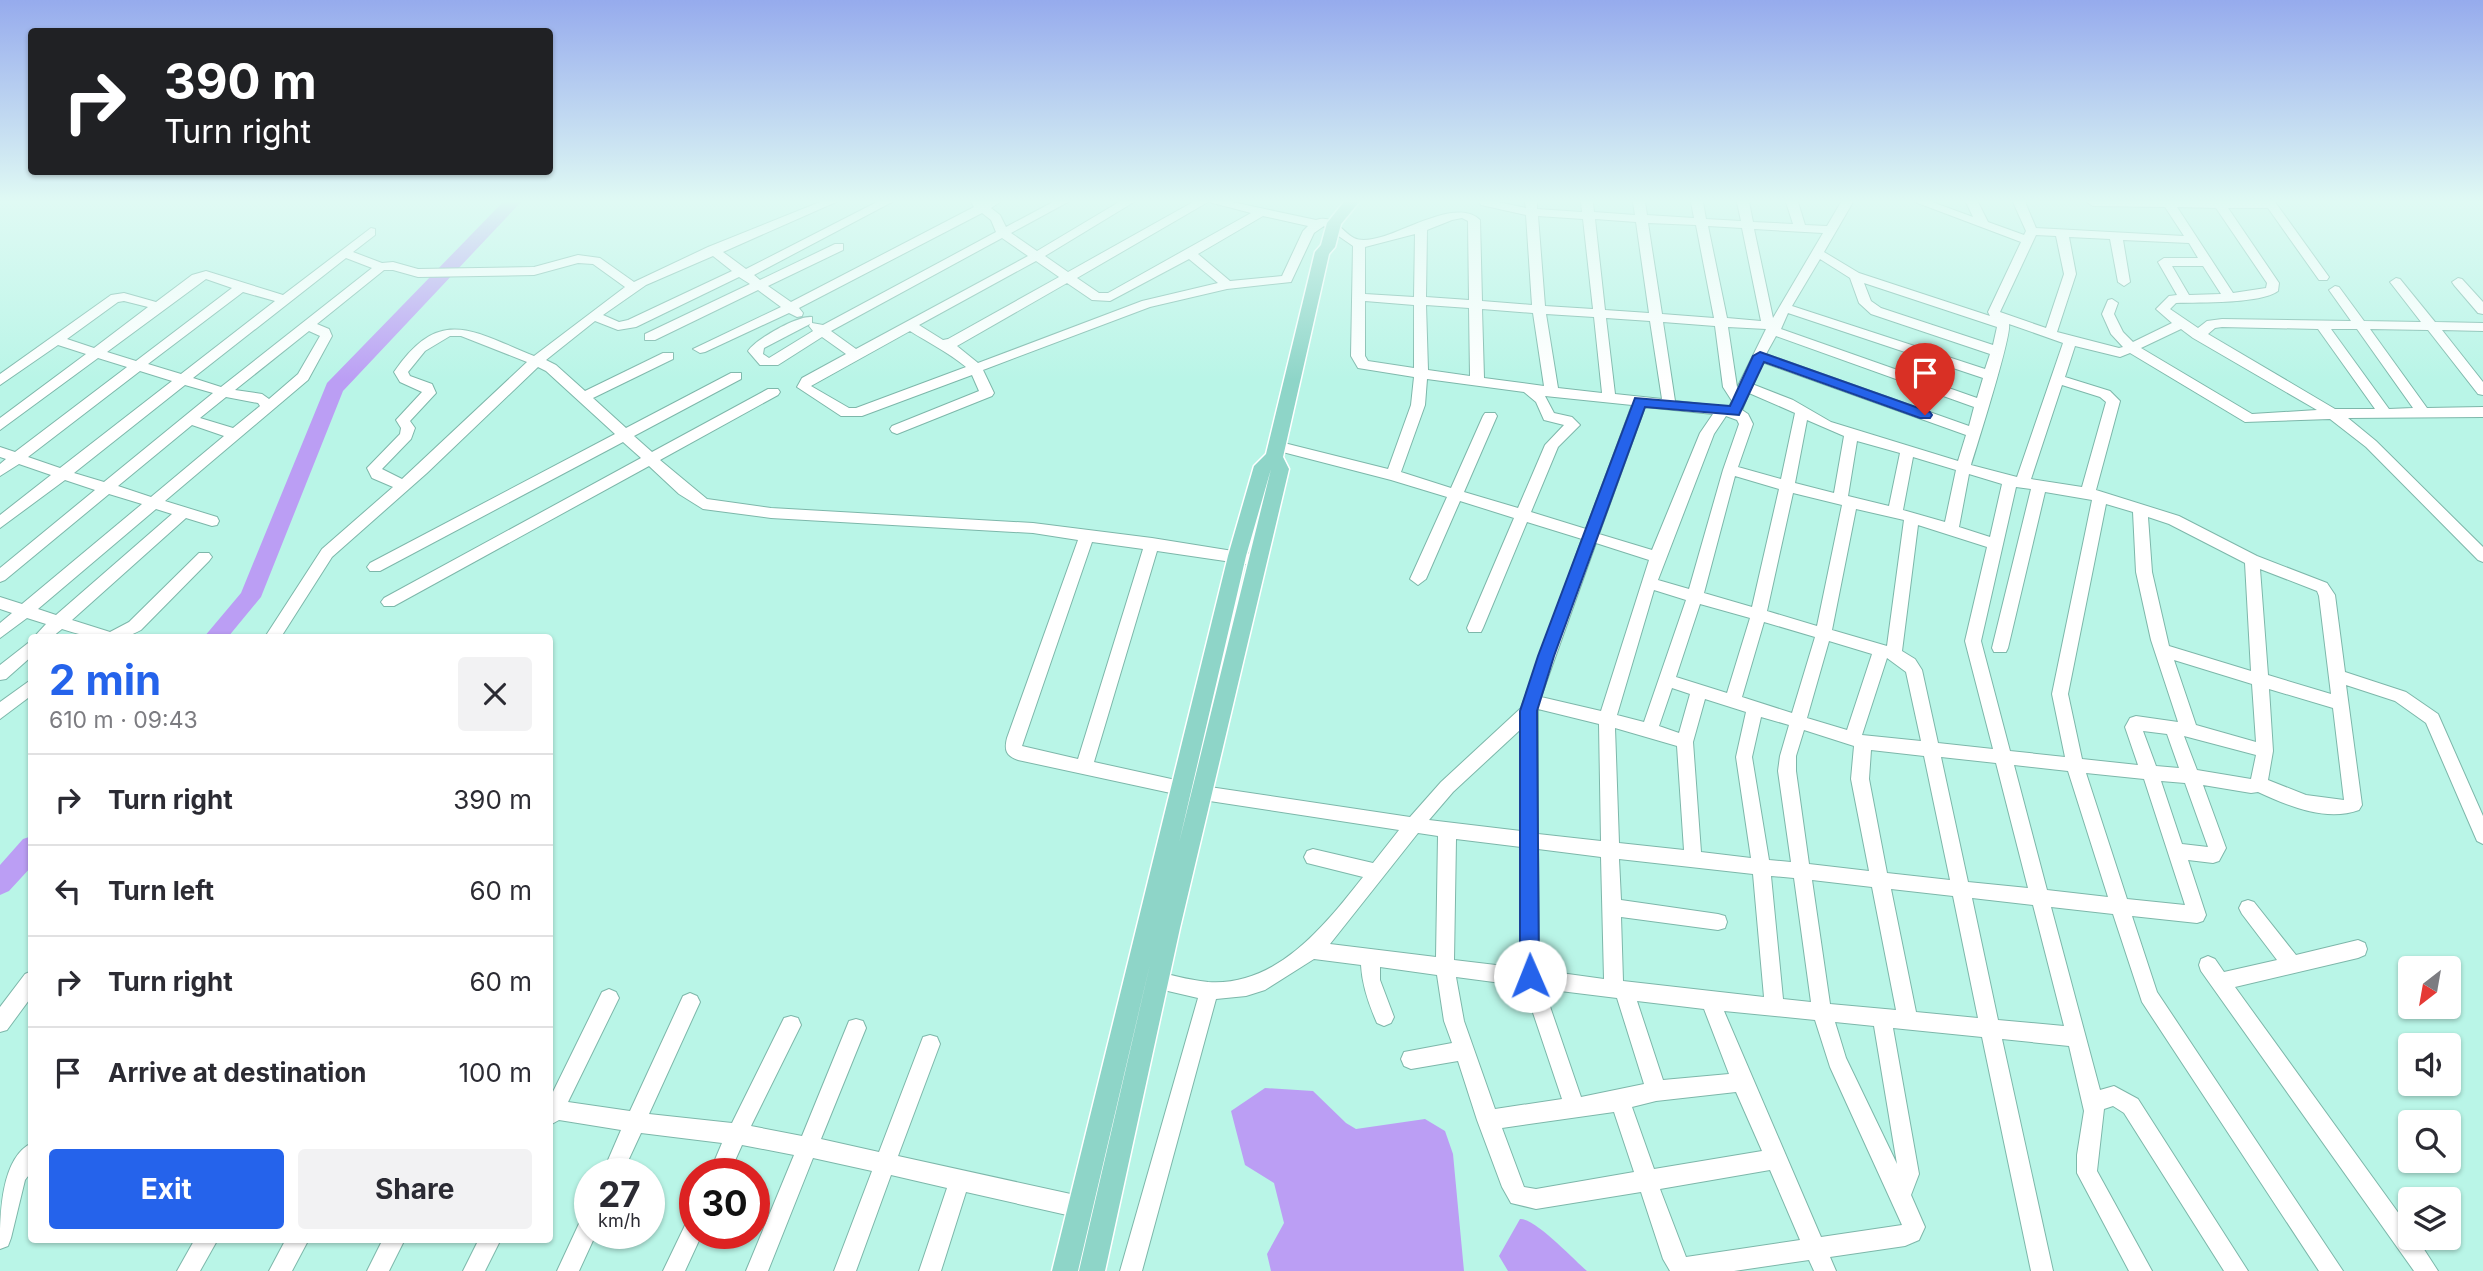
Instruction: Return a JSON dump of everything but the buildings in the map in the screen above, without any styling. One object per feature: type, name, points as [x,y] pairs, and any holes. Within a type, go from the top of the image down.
[{"type":"main road","points":[[1065,1271],[1237,556],[1263,466],[1275,451],[1320,261]]},
{"type":"main road","points":[[1092,1271],[1169,928],[1280,470],[1275,451]]},
{"type":"main road","points":[[1112,1068],[1137,1072]]},
{"type":"street","points":[[0,523],[282,299],[334,261]]},
{"type":"street","points":[[366,261],[381,267],[393,266],[418,273],[534,271],[570,261]]},
{"type":"street","points":[[596,261],[634,288]]},
{"type":"street","points":[[276,634],[321,559],[536,361],[634,288],[689,261]]},
{"type":"street","points":[[727,261],[855,355]]},
{"type":"street","points":[[593,316],[618,326],[631,324],[766,261]]},
{"type":"street","points":[[650,337],[810,261]]},
{"type":"street","points":[[700,349],[790,308],[877,261]]},
{"type":"street","points":[[807,320],[756,348],[755,351],[764,363],[773,362],[822,331],[951,261]]},
{"type":"street","points":[[1027,261],[807,381],[804,387],[850,414],[1146,304],[1227,285],[1287,279],[1295,261]]},
{"type":"street","points":[[1045,261],[1096,297],[1110,297],[1175,261]]},
{"type":"street","points":[[910,325],[941,345],[947,345],[1098,261]]},
{"type":"street","points":[[1200,261],[1227,285]]},
{"type":"street","points":[[1358,261],[1359,361],[1370,368],[1669,404],[1735,402],[1802,411],[1826,425],[1851,434],[1963,468],[2039,487],[2094,495],[2140,509],[2184,524],[2252,559],[2322,587],[2327,595],[2354,799],[2351,807],[2343,808],[2292,799],[2259,784],[2251,786],[2190,776],[2004,759],[1858,740],[1666,680]]},
{"type":"street","points":[[1393,475],[1416,413],[1421,375],[1421,261]]},
{"type":"street","points":[[1475,261],[1477,382]]},
{"type":"street","points":[[1535,261],[1552,392]]},
{"type":"street","points":[[1593,261],[1609,398]]},
{"type":"street","points":[[1649,261],[1669,404]]},
{"type":"street","points":[[1650,730],[1695,596],[1730,470],[1746,424],[1730,387],[1709,261]]},
{"type":"street","points":[[1757,261],[1772,327]]},
{"type":"street","points":[[1656,1091],[1619,989],[1612,907],[1606,720],[1657,557],[1707,433],[1735,402],[1772,327],[1813,261]]},
{"type":"street","points":[[1831,261],[1855,276],[2114,353],[2133,349],[2181,324]]},
{"type":"street","points":[[1951,528],[1972,432],[1999,352],[1999,320],[2020,261]]},
{"type":"street","points":[[2050,334],[2071,271],[2069,261]]},
{"type":"street","points":[[2120,261],[2124,282]]},
{"type":"street","points":[[2257,261],[2274,287],[2272,291],[2230,298],[2184,297],[2173,299],[2162,309],[2198,335],[2333,414],[2371,444],[2483,556]]},
{"type":"street","points":[[2312,261],[2323,277]]},
{"type":"street","points":[[2184,297],[2164,262],[2207,262],[2230,298]]},
{"type":"street","points":[[0,576],[223,392],[381,267]]},
{"type":"street","points":[[0,425],[201,276],[282,299]]},
{"type":"street","points":[[1855,276],[1869,307],[1999,352]]},
{"type":"street","points":[[2396,282],[2483,390]]},
{"type":"street","points":[[2458,282],[2483,310]]},
{"type":"street","points":[[0,471],[241,287]]},
{"type":"street","points":[[2335,290],[2423,412]]},
{"type":"street","points":[[0,381],[115,299],[124,297],[158,306]]},
{"type":"street","points":[[1357,297],[1772,327],[1981,404]]},
{"type":"street","points":[[2112,303],[2108,314],[2117,334],[2133,349],[2244,417],[2256,419],[2333,414],[2483,412]]},
{"type":"street","points":[[1786,308],[1991,376]]},
{"type":"street","points":[[2198,335],[2212,324],[2222,323],[2483,327]]},
{"type":"street","points":[[755,324],[772,338]]},
{"type":"street","points":[[0,632],[303,377],[326,336],[324,332],[306,325]]},
{"type":"street","points":[[2322,325],[2385,413]]},
{"type":"street","points":[[404,485],[377,474],[374,468],[407,436],[408,428],[403,420],[429,393],[427,387],[401,376],[401,372],[420,348],[440,333],[457,331],[551,368],[684,491],[703,504],[797,515],[1033,528],[1259,560]]},
{"type":"street","points":[[58,341],[223,392],[262,400],[267,406]]},
{"type":"street","points":[[2070,341],[1995,544],[1973,641],[2093,1102],[2095,1118],[2085,1165],[2087,1173],[2141,1271]]},
{"type":"street","points":[[897,429],[987,393],[975,367],[947,345]]},
{"type":"street","points":[[584,397],[668,356]]},
{"type":"street","points":[[1760,356],[1972,432]]},
{"type":"street","points":[[375,567],[736,376]]},
{"type":"street","points":[[2056,379],[2105,394],[2113,401],[2060,694],[2075,766],[2149,996],[2332,1271]]},
{"type":"street","points":[[1475,628],[1552,445],[1573,425],[1567,420],[1549,417],[1542,400],[1528,389]]},
{"type":"street","points":[[389,602],[773,392]]},
{"type":"street","points":[[1574,1106],[1530,976],[1530,706],[1640,401]]},
{"type":"street","points":[[1733,701],[1758,616],[1802,411]]},
{"type":"street","points":[[1418,579],[1490,416]]},
{"type":"street","points":[[192,420],[235,434]]},
{"type":"street","points":[[1620,1101],[1674,1259],[1681,1268],[1816,1250],[1911,1232],[1914,1227],[1837,1060],[1822,1012],[1787,771],[1788,756],[1823,635],[1845,501],[1851,434]]},
{"type":"street","points":[[1895,513],[1907,450]]},
{"type":"street","points":[[1275,451],[1393,475],[1591,539],[1657,557]]},
{"type":"street","points":[[0,452],[107,489],[212,520]]},
{"type":"street","points":[[1730,470],[1912,517],[1995,544]]},
{"type":"street","points":[[2000,648],[2039,487]]},
{"type":"street","points":[[2140,509],[2144,572],[2190,776],[2216,852],[2213,855],[2176,851]]},
{"type":"street","points":[[46,634],[184,512]]},
{"type":"street","points":[[1908,1022],[1860,779],[1858,740],[1887,653],[1912,517]]},
{"type":"street","points":[[1087,534],[1013,749],[1024,756],[1181,789],[1413,826],[2197,915],[2133,727],[2136,723],[2144,723],[2181,729],[2265,751]]},
{"type":"street","points":[[1084,768],[1152,543]]},
{"type":"street","points":[[120,634],[135,626],[204,557]]},
{"type":"street","points":[[2252,559],[2265,751],[2259,784]]},
{"type":"street","points":[[1649,583],[1887,653],[1909,663],[1914,670],[1958,889],[2042,1271]]},
{"type":"street","points":[[0,603],[89,634]]},
{"type":"street","points":[[0,674],[28,650]]},
{"type":"street","points":[[2162,650],[2341,704]]},
{"type":"street","points":[[2337,676],[2381,689],[2424,710],[2432,719],[2483,836]]},
{"type":"street","points":[[0,712],[28,688]]},
{"type":"street","points":[[1693,858],[1685,742],[1699,691]]},
{"type":"street","points":[[1530,706],[1650,730],[1685,742]]},
{"type":"street","points":[[1133,980],[1159,979],[1209,991],[1258,984],[1312,950],[1336,925],[1413,826],[1454,779],[1530,706]]},
{"type":"street","points":[[1755,709],[1744,757],[1761,867],[1774,1005]]},
{"type":"street","points":[[1447,830],[1445,966],[1458,1036],[1511,1188],[1518,1196],[1527,1199],[1776,1159]]},
{"type":"street","points":[[1313,857],[1377,872]]},
{"type":"street","points":[[1612,907],[1718,922]]},
{"type":"street","points":[[2248,908],[2292,965]]},
{"type":"street","points":[[2358,949],[2292,965],[2214,974],[2427,1271]]},
{"type":"street","points":[[1312,950],[1710,1000],[2077,1037]]},
{"type":"street","points":[[1370,957],[1371,980],[1384,1017]]},
{"type":"street","points":[[0,1023],[28,985]]},
{"type":"street","points":[[1130,1271],[1209,991]]},
{"type":"street","points":[[553,1109],[609,998]]},
{"type":"street","points":[[1710,1000],[1741,1082],[1825,1271]]},
{"type":"street","points":[[619,1158],[690,1002]]},
{"type":"street","points":[[1882,1019],[1909,1174],[1908,1184],[1900,1195]]},
{"type":"street","points":[[726,1158],[791,1025]]},
{"type":"street","points":[[757,1271],[856,1028]]},
{"type":"street","points":[[845,1271],[930,1044]]},
{"type":"street","points":[[1411,1059],[1463,1051]]},
{"type":"street","points":[[1487,1120],[1620,1101],[1656,1091],[1741,1082]]},
{"type":"street","points":[[2093,1102],[2114,1096],[2131,1106],[2237,1271]]},
{"type":"street","points":[[553,1113],[737,1134],[806,1146],[1104,1212]]},
{"type":"street","points":[[0,1238],[16,1175],[28,1158]]},
{"type":"street","points":[[930,1271],[959,1182]]},
{"type":"street","points":[[188,1271],[205,1243]]},
{"type":"street","points":[[281,1271],[296,1243]]},
{"type":"street","points":[[378,1271],[392,1243]]},
{"type":"street","points":[[474,1271],[488,1243]]},
{"type":"street","points":[[568,1271],[578,1249]]},
{"type":"street","points":[[674,1271],[684,1249]]},
{"type":"shaded area","points":[[1265,1088],[1313,1091],[1346,1123],[1356,1129],[1425,1119],[1445,1131],[1453,1154],[1464,1271],[1271,1271],[1267,1254],[1284,1223],[1274,1183],[1245,1165],[1231,1111]]},
{"type":"shaded area","points":[[1520,1219],[1535,1225],[1587,1271],[1508,1271],[1499,1256]]},
{"type":"waterway","points":[[218,634],[250,597],[334,388],[456,261]]},
{"type":"waterway","points":[[0,883],[28,852]]},
{"type":"route","points":[[1530,976],[1529,711],[1546,656],[1640,401],[1734,412],[1760,356],[1925,415]]}]
